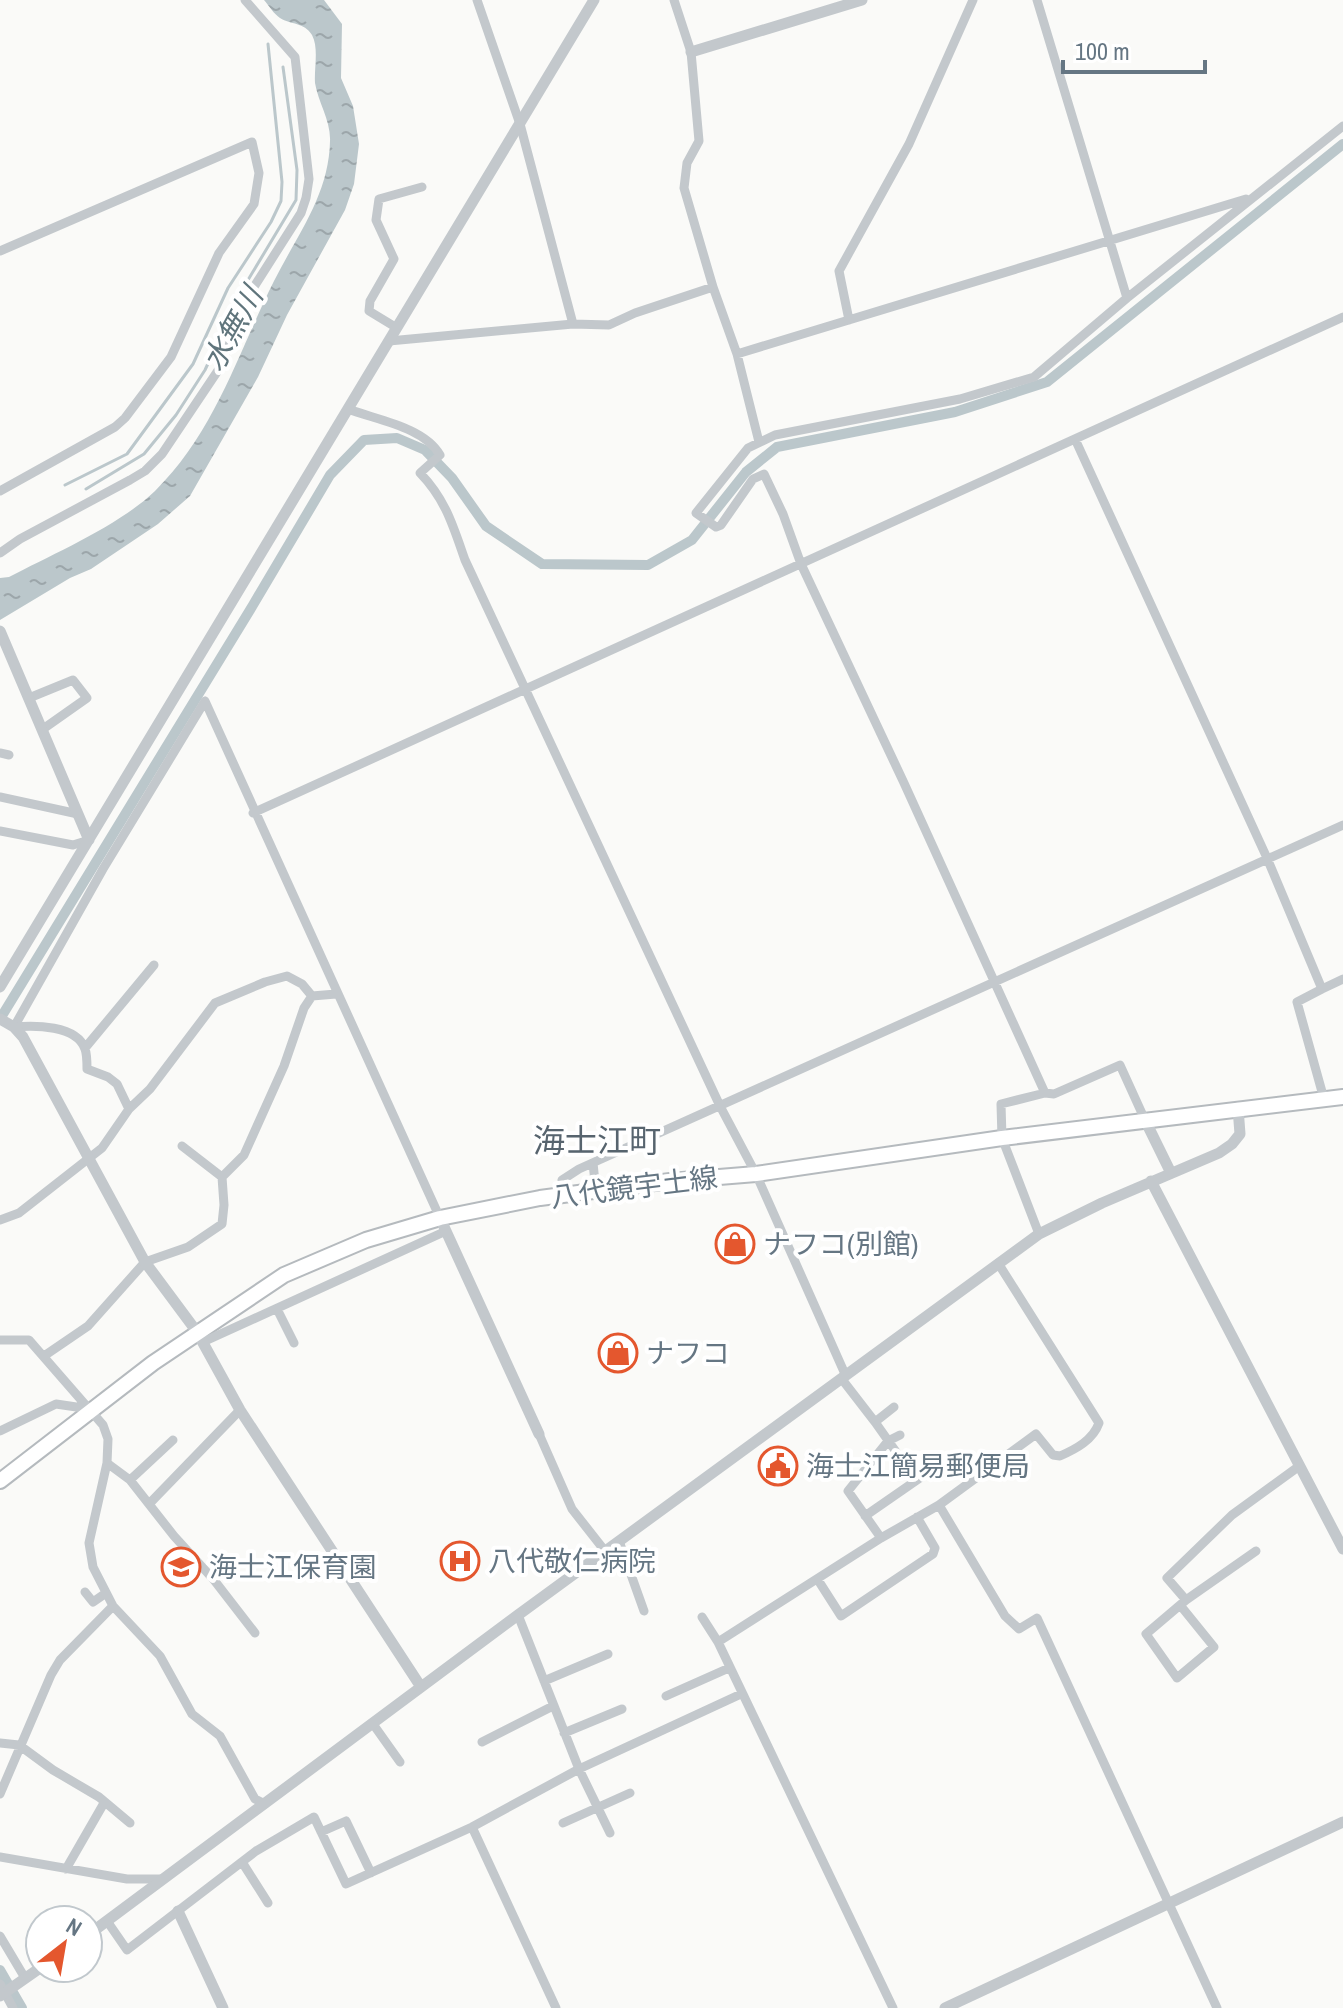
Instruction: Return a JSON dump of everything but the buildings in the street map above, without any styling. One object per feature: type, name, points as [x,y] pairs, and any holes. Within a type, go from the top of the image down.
[{"type":"main road","name":"八代鏡宇土線","points":[[0,1481],[90,1409],[200,1337],[284,1275],[366,1240],[443,1224],[540,1198],[670,1181],[756,1174],[1002,1138],[1343,1097]]},
{"type":"street","points":[[0,553],[145,471],[162,454],[219,369],[252,290],[301,213],[309,179],[295,57],[245,0]]},
{"type":"street","points":[[477,0],[520,124],[573,324]]},
{"type":"street","points":[[0,987],[594,0]]},
{"type":"street","points":[[674,0],[691,52],[699,141],[687,163],[684,188],[713,287],[737,354],[759,442]]},
{"type":"street","points":[[691,52],[862,0]]},
{"type":"street","points":[[849,320],[839,271],[909,144],[973,0]]},
{"type":"street","points":[[1037,0],[1127,298]]},
{"type":"street","points":[[1045,1093],[801,564],[764,474],[753,479],[721,525],[716,527],[696,513],[748,448],[775,435],[960,399],[1034,377],[1127,298],[1343,126]]},
{"type":"street","points":[[0,251],[252,142],[259,173],[254,204],[219,253],[171,357],[115,427],[0,491]]},
{"type":"street","points":[[397,328],[369,311],[370,301],[394,259],[376,220],[379,199],[422,187]]},
{"type":"street","points":[[737,354],[1253,196]]},
{"type":"street","points":[[389,341],[573,324],[609,325],[713,287]]},
{"type":"street","points":[[253,813],[1343,317]]},
{"type":"street","points":[[348,409],[415,433],[434,444],[440,455],[420,473],[438,493],[446,508],[465,560],[720,1106],[756,1174],[843,1376],[916,1480]]},
{"type":"street","points":[[1075,439],[1267,858],[1322,989]]},
{"type":"street","points":[[0,632],[89,840]]},
{"type":"street","points":[[29,698],[73,680],[87,698],[43,729]]},
{"type":"street","points":[[14,1027],[103,869],[205,701],[253,813],[572,1509],[605,1551]]},
{"type":"street","points":[[0,797],[78,814]]},
{"type":"street","points":[[562,1180],[593,1163],[1343,825]]},
{"type":"street","points":[[0,831],[73,845],[89,840]]},
{"type":"street","points":[[85,1048],[154,965]]},
{"type":"street","points":[[0,1220],[19,1213],[102,1148],[129,1109],[150,1089],[215,1003],[287,976],[302,984],[312,996]]},
{"type":"street","points":[[1324,1099],[1297,1002],[1343,979]]},
{"type":"street","points":[[312,996],[336,994]]},
{"type":"street","points":[[222,1177],[244,1155],[284,1066],[304,1008],[312,996]]},
{"type":"street","points":[[0,1019],[23,1037],[145,1262],[200,1337],[240,1410],[421,1687]]},
{"type":"street","points":[[14,1027],[32,1025],[71,1033],[85,1048],[87,1069],[117,1084],[129,1109]]},
{"type":"street","points":[[1039,1234],[1002,1138],[1001,1104],[1045,1093],[1054,1094],[1120,1065],[1171,1173]]},
{"type":"street","points":[[104,1923],[518,1615],[1039,1234],[1219,1153],[1232,1144],[1240,1134],[1238,1108]]},
{"type":"street","points":[[44,1356],[88,1326],[145,1262],[188,1247],[222,1224],[222,1177],[182,1146]]},
{"type":"street","points":[[593,1163],[596,1192]]},
{"type":"street","points":[[1151,1181],[1343,1549]]},
{"type":"street","points":[[200,1337],[277,1309],[443,1224]]},
{"type":"street","points":[[718,1642],[881,1538],[939,1505],[1036,1434],[1053,1455],[1060,1456],[1091,1438],[1099,1423],[998,1263]]},
{"type":"street","points":[[277,1309],[294,1343]]},
{"type":"street","points":[[0,1340],[29,1340],[103,1425],[108,1439],[107,1463],[89,1543],[93,1567],[113,1606],[160,1656],[192,1714],[220,1736],[255,1799],[265,1804]]},
{"type":"street","points":[[0,1431],[56,1404],[90,1409]]},
{"type":"street","points":[[875,1422],[894,1407]]},
{"type":"street","points":[[150,1503],[240,1410]]},
{"type":"street","points":[[881,1538],[848,1491],[888,1441],[900,1435]]},
{"type":"street","points":[[130,1480],[173,1440]]},
{"type":"street","points":[[107,1463],[130,1480],[255,1633]]},
{"type":"street","points":[[865,1516],[940,1464]]},
{"type":"street","points":[[1256,1551],[1183,1602],[1146,1634],[1177,1678],[1214,1647],[1183,1602],[1167,1578],[1232,1515],[1298,1467]]},
{"type":"street","points":[[939,1505],[1005,1616],[1019,1629],[1037,1618],[1217,2008]]},
{"type":"street","points":[[818,1580],[841,1616],[933,1554],[935,1548],[917,1517]]},
{"type":"street","points":[[619,1541],[644,1611]]},
{"type":"street","points":[[85,1592],[93,1602],[106,1593]]},
{"type":"street","points":[[0,1794],[40,1696],[60,1660],[113,1606]]},
{"type":"street","points":[[518,1615],[579,1769],[610,1833]]},
{"type":"street","points":[[702,1617],[718,1642],[893,2008]]},
{"type":"street","points":[[544,1681],[608,1654]]},
{"type":"street","points":[[666,1696],[729,1668]]},
{"type":"street","points":[[107,1921],[127,1950],[242,1862],[314,1817],[346,1884],[472,1827],[579,1769],[741,1694]]},
{"type":"street","points":[[482,1742],[553,1706]]},
{"type":"street","points":[[564,1733],[622,1709]]},
{"type":"street","points":[[373,1724],[400,1762]]},
{"type":"street","points":[[0,1743],[19,1745],[130,1823]]},
{"type":"street","points":[[563,1823],[630,1793]]},
{"type":"street","points":[[66,1869],[104,1803]]},
{"type":"street","points":[[321,1832],[347,1817],[371,1873]]},
{"type":"street","points":[[945,2008],[1343,1822]]},
{"type":"street","points":[[472,1827],[556,2008]]},
{"type":"street","points":[[0,1857],[127,1879],[161,1879]]},
{"type":"street","points":[[242,1862],[268,1903]]},
{"type":"street","points":[[178,1911],[223,2008]]},
{"type":"street","points":[[0,1936],[23,1979],[4,1990],[13,2008]]},
{"type":"water","points":[[264,0],[324,0],[342,24],[341,78],[353,106],[359,144],[354,184],[345,210],[287,315],[258,377],[190,496],[158,524],[91,569],[70,578],[0,620],[0,578],[9,577],[65,549],[124,516],[155,491],[176,468],[210,418],[274,281],[318,197],[330,141],[315,83],[314,40],[305,28],[278,16]]},
{"type":"waterway","name":"水無川","points":[[65,485],[127,454],[193,364],[228,288],[281,201],[282,182],[268,44]]},
{"type":"waterway","name":"水無川","points":[[86,489],[144,454],[176,415],[205,370],[242,290],[296,200],[297,170],[283,67]]},
{"type":"waterway","points":[[0,1019],[330,475],[364,440],[397,438],[425,450],[452,478],[486,526],[542,564],[648,565],[692,540],[746,472],[777,447],[955,412],[1047,382],[1343,144]]},
{"type":"waterway","points":[[0,1970],[22,2008]]},
{"type":"place","name":"ナフコ(別館)","points":[[735,1244]]},
{"type":"place","name":"ナフコ","points":[[618,1353]]},
{"type":"place","name":"海士江簡易郵便局","points":[[778,1466]]},
{"type":"place","name":"八代敬仁病院","points":[[460,1561]]},
{"type":"place","name":"海士江保育園","points":[[181,1567]]},
{"type":"district","name":"海士江町","points":[[597,1141]]}]
